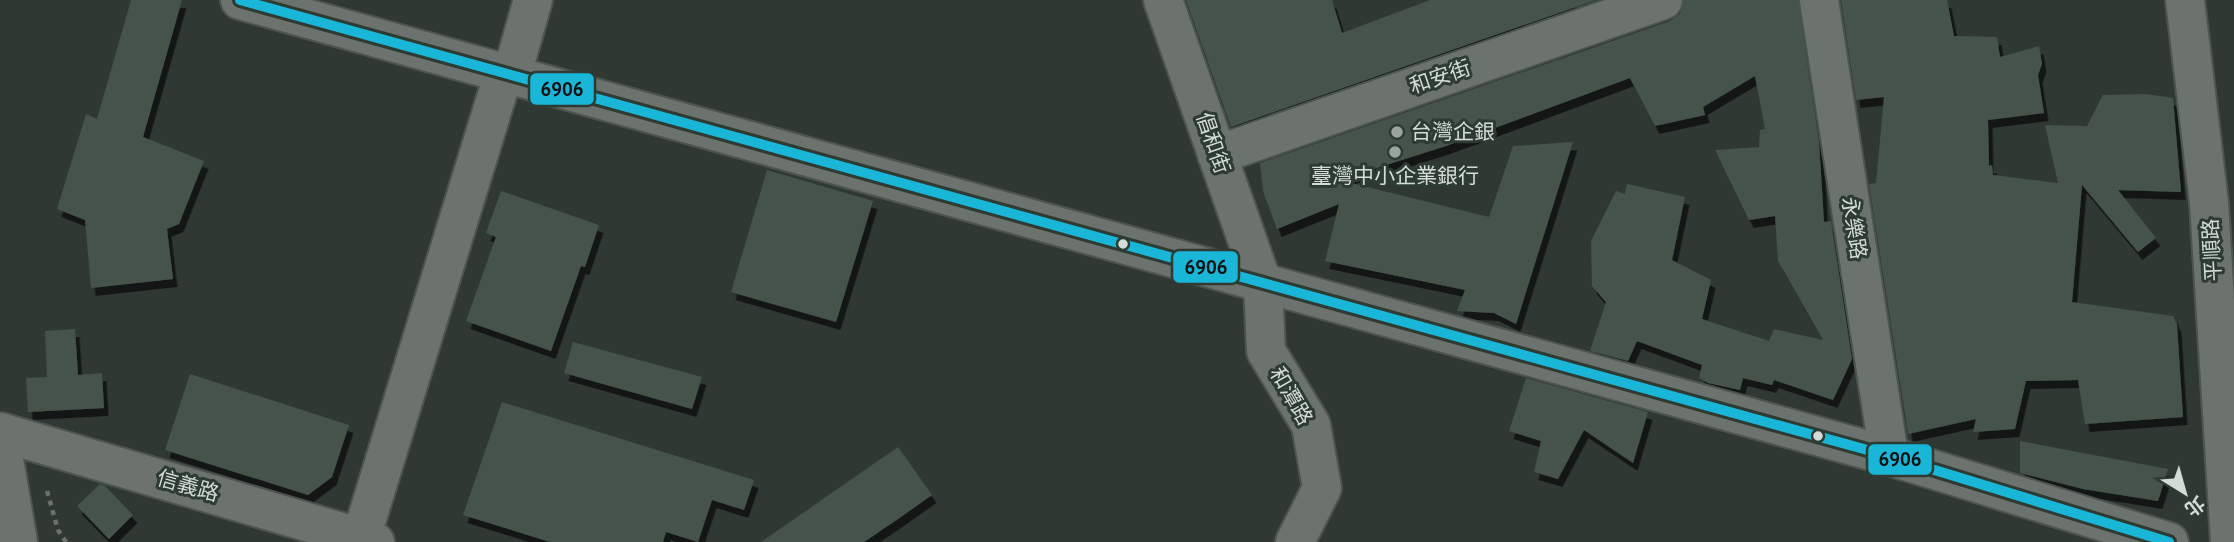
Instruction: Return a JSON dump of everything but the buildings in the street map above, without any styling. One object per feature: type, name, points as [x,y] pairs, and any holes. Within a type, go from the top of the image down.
[{"type":"street","points":[[240,0],[1888,456],[2169,542]]},
{"type":"street","points":[[368,540],[508,73],[533,0]]},
{"type":"street","name":"倡和街","points":[[1163,0],[1263,285]]},
{"type":"street","name":"和安街","points":[[1217,155],[1663,0]]},
{"type":"street","name":"永樂路","points":[[1819,0],[1888,456]]},
{"type":"street","name":"平順路","points":[[2185,0],[2222,204],[2230,542]]},
{"type":"street","name":"和潭路","points":[[1263,285],[1266,351],[1311,425],[1322,488],[1295,542]]},
{"type":"street","points":[[0,434],[18,542]]},
{"type":"street","name":"信義路","points":[[0,434],[368,540]]},
{"type":"path","points":[[43,478],[58,530],[66,542]]},
{"type":"transit line","name":"6906","points":[[240,0],[1889,456],[2169,542]]},
{"type":"place","name":"台灣企銀","points":[[1397,132]]},
{"type":"place","name":"臺灣中小企業銀行","points":[[1395,152]]}]
